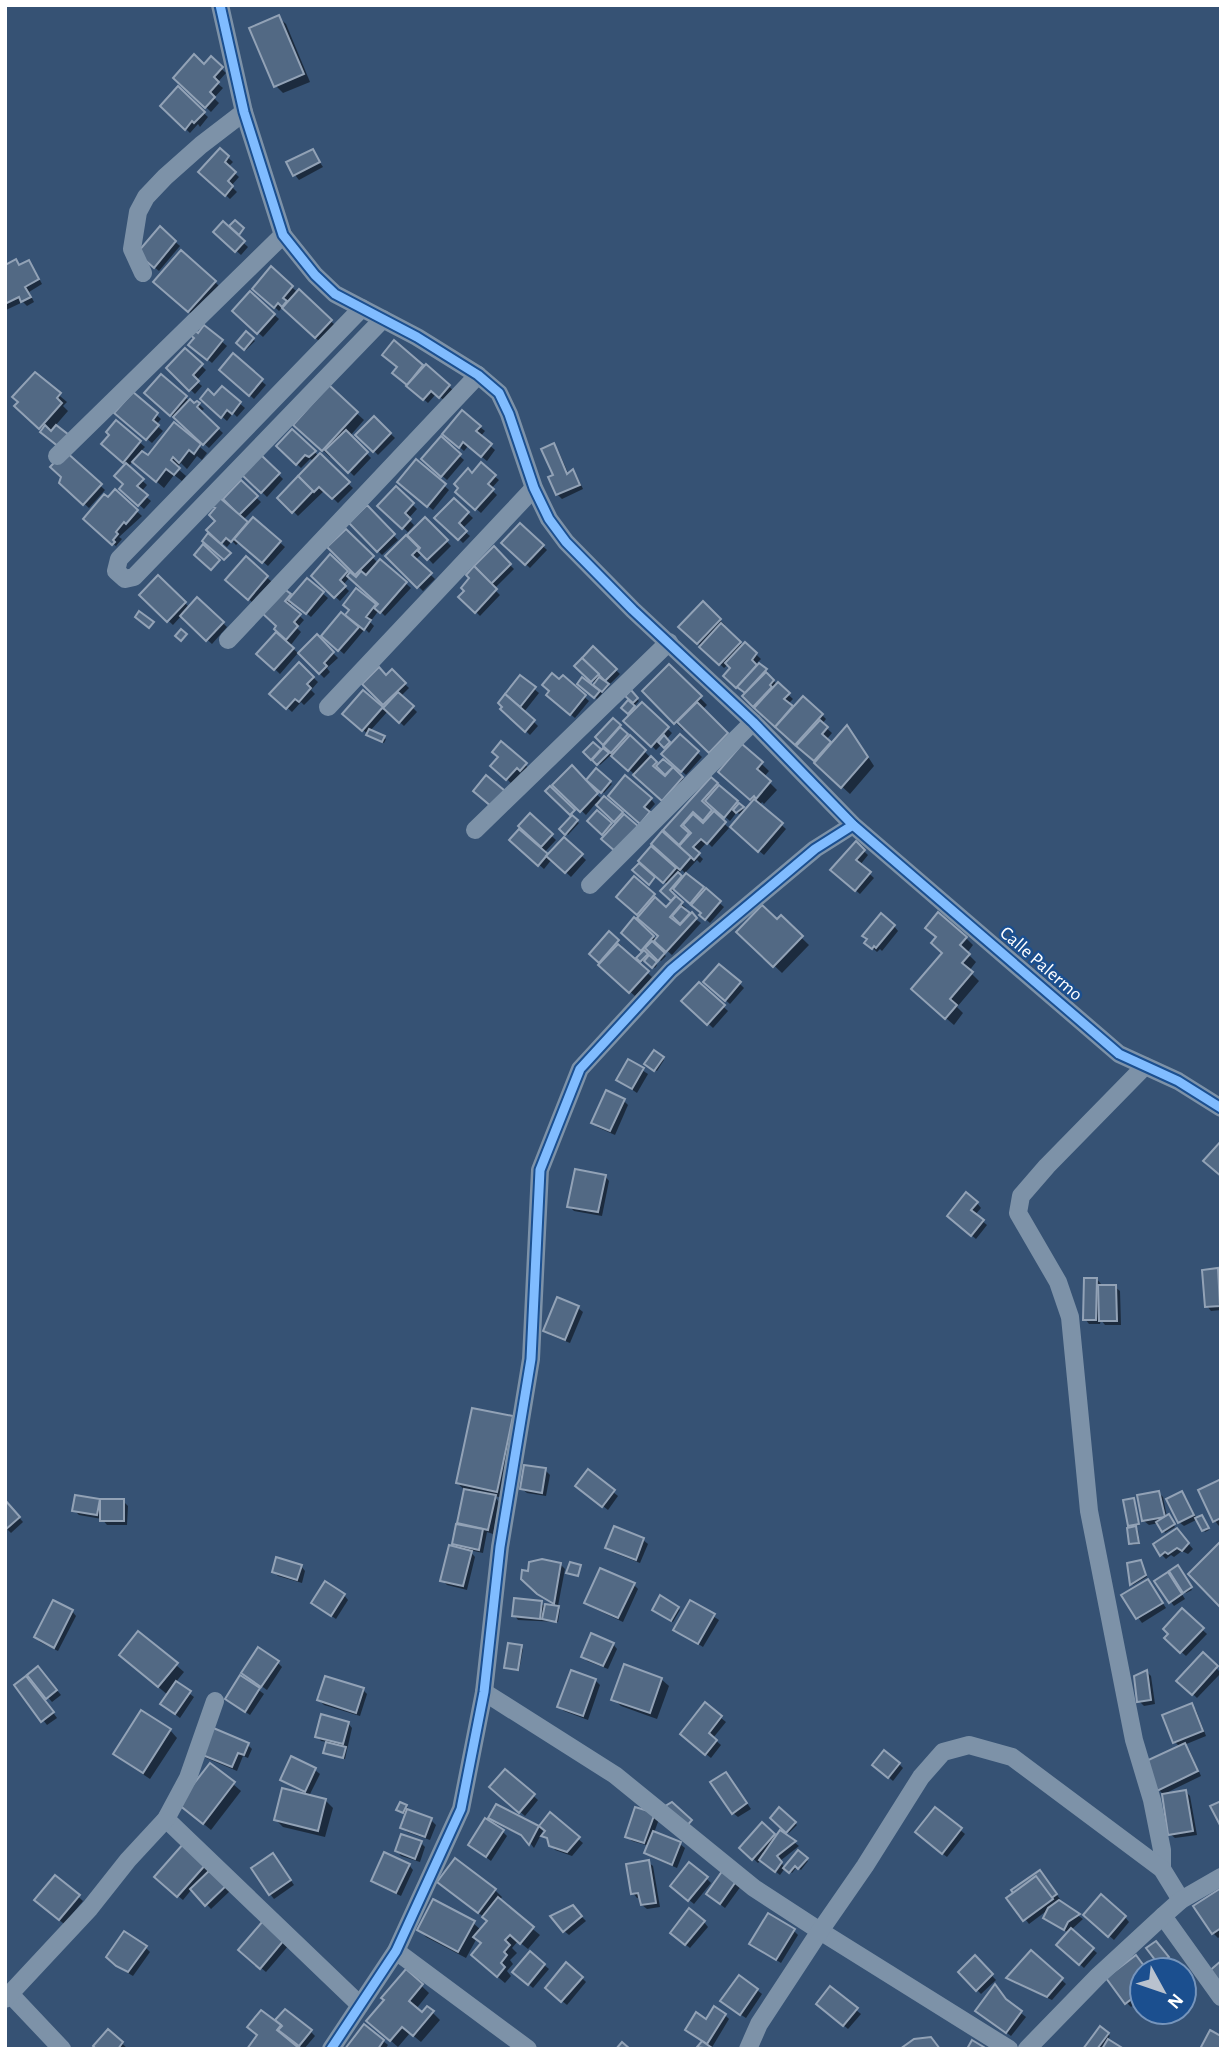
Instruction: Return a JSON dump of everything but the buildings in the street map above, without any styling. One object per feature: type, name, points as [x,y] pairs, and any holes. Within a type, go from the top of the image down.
[{"type":"street","points":[[57,456],[283,235],[244,112],[220,5]]},
{"type":"street","points":[[143,273],[132,249],[138,212],[146,197],[164,177],[244,112]]},
{"type":"street","name":"Calle Palermo","points":[[283,235],[315,275],[335,294],[478,375],[499,393],[509,414],[534,488],[549,519],[566,542],[633,610],[753,722],[853,825],[1119,1054],[1178,1081],[1221,1108]]},
{"type":"street","points":[[362,308],[119,559],[116,571],[125,579],[134,577],[383,319]]},
{"type":"street","points":[[228,640],[478,375]]},
{"type":"street","points":[[275,397],[292,413]]},
{"type":"street","points":[[222,453],[239,467]]},
{"type":"street","points":[[328,707],[534,488]]},
{"type":"street","points":[[180,497],[196,512]]},
{"type":"street","points":[[475,830],[669,642]]},
{"type":"street","points":[[590,885],[753,722]]},
{"type":"street","points":[[331,2049],[396,1951],[461,1809],[484,1692],[500,1547],[531,1359],[540,1170],[580,1069],[671,970],[815,849],[853,825]]},
{"type":"street","points":[[1145,1066],[1047,1166],[1021,1196],[1017,1213],[1058,1282],[1070,1317],[1089,1511],[1134,1740],[1152,1800],[1163,1869]]},
{"type":"street","points":[[484,1692],[615,1775],[754,1888],[1009,2049]]},
{"type":"street","points":[[62,2049],[8,1997],[90,1908],[128,1860],[166,1819],[188,1778],[215,1700]]},
{"type":"street","points":[[747,2049],[759,2024],[921,1777],[943,1752],[969,1745],[1012,1757],[1163,1869],[1181,1900]]},
{"type":"street","points":[[166,1819],[360,2005]]},
{"type":"street","points":[[1027,2049],[1098,1976],[1181,1900],[1221,1877]]},
{"type":"street","points":[[1163,1916],[1221,1997]]},
{"type":"street","points":[[396,1951],[528,2049]]},
{"type":"cycle path","points":[[220,5],[244,112],[283,235],[315,275],[335,294],[417,337],[478,375],[499,393],[509,414],[534,488],[549,519],[566,542],[633,610],[753,722],[853,825],[1119,1054],[1178,1081],[1221,1108]]},
{"type":"cycle path","points":[[331,2049],[396,1951],[461,1809],[484,1692],[500,1547],[531,1359],[540,1170],[580,1069],[671,970],[815,849],[853,825]]}]
